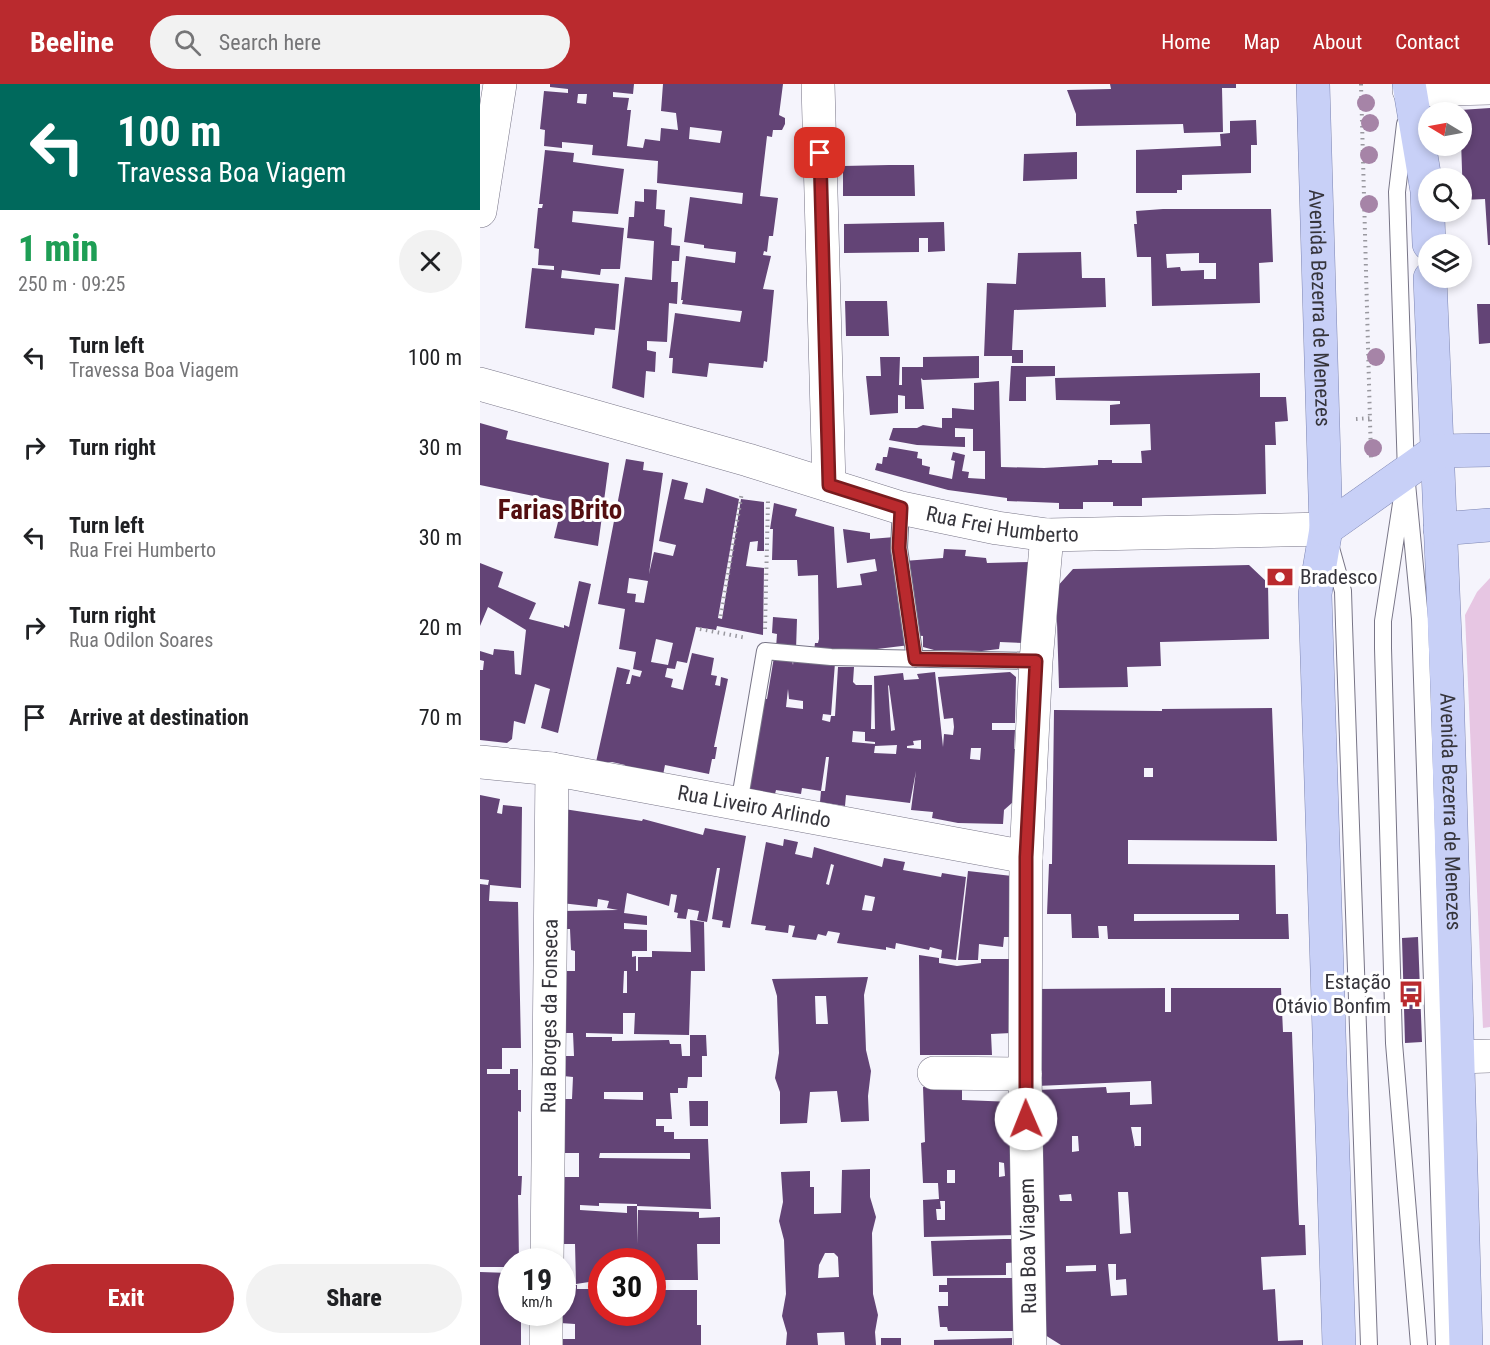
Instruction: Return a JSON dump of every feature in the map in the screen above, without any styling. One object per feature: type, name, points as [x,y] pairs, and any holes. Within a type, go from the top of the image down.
[{"type":"main road","name":"Avenida Bezerra de Menezes","points":[[1313,84],[1326,529],[1315,594],[1339,1345]]},
{"type":"main road","points":[[1409,87],[1427,191],[1429,234]]},
{"type":"main road","name":"Avenida Bezerra de Menezes","points":[[1430,288],[1466,1345]]},
{"type":"main road","points":[[1326,529],[1436,451],[1490,450]]},
{"type":"main road","points":[[1440,529],[1490,525]]},
{"type":"street","points":[[480,211],[500,84]]},
{"type":"street","points":[[818,84],[829,485]]},
{"type":"street","points":[[1409,87],[1490,88]]},
{"type":"street","name":"Rua Frei Humberto","points":[[480,384],[759,463],[901,508],[998,528],[1047,535],[1326,529]]},
{"type":"street","name":"Rua Boa Viagem","points":[[1030,1345],[1025,1074],[1026,857],[1036,661],[1047,535]]},
{"type":"street","name":"Rua Liveiro Arlindo","points":[[480,762],[552,769],[1026,857]]},
{"type":"street","name":"Rua Borges da Fonseca","points":[[547,1248],[552,769]]},
{"type":"street","points":[[1457,1057],[1490,1056]]},
{"type":"street","points":[[934,1073],[1025,1074]]},
{"type":"street","points":[[546,1326],[546,1345]]},
{"type":"lane","name":"Avenida Bezerra de Menezes","points":[[1409,87],[1397,192],[1406,473],[1420,619],[1444,1345]]},
{"type":"lane","name":"Avenida Bezerra de Menezes","points":[[1406,473],[1383,621],[1383,639],[1394,1043],[1419,1345]]},
{"type":"lane","points":[[901,508],[899,548],[915,659]]},
{"type":"lane","name":"Avenida Bezerra de Menezes","points":[[1326,529],[1343,591],[1369,1345]]},
{"type":"lane","points":[[740,804],[765,646],[831,657],[1036,661]]},
{"type":"path","points":[[1361,84],[1371,454]]},
{"type":"path","points":[[1356,419],[1371,418]]},
{"type":"path","points":[[721,616],[759,463]]},
{"type":"path","points":[[700,629],[765,646],[759,463]]},
{"type":"shaded area","points":[[1490,578],[1490,1027],[1483,1028],[1465,615],[1477,592]]},
{"type":"building","points":[[550,84],[634,84],[633,94],[613,92],[613,97],[629,98],[627,110],[631,110],[627,146],[643,148],[645,139],[660,141],[661,128],[678,130],[676,113],[661,111],[663,84],[783,84],[779,115],[785,118],[785,124],[782,130],[773,130],[772,137],[767,136],[760,196],[778,198],[773,236],[769,236],[767,252],[764,251],[763,255],[771,256],[763,289],[774,290],[767,362],[764,361],[763,368],[709,363],[707,377],[672,373],[673,358],[669,358],[675,313],[740,322],[742,311],[682,304],[683,300],[681,300],[686,256],[735,263],[736,252],[704,248],[704,245],[684,242],[690,197],[742,204],[743,193],[657,183],[658,161],[592,155],[593,145],[562,142],[562,148],[544,146],[545,130],[540,129],[544,91],[568,93],[568,89],[550,87]],"holes":[[[578,94],[587,94],[586,104],[577,103]],[[690,127],[722,131],[720,143],[689,139]]]},
{"type":"building","points":[[1110,84],[1236,84],[1236,88],[1222,88],[1223,132],[1184,133],[1183,124],[1076,126],[1076,114],[1067,90],[1111,89]]},
{"type":"building","points":[[1490,108],[1490,245],[1488,245],[1485,199],[1472,200],[1472,168],[1462,168],[1462,156],[1472,156],[1472,109]]},
{"type":"building","points":[[1256,120],[1257,145],[1251,145],[1251,173],[1182,175],[1182,190],[1177,190],[1177,193],[1136,193],[1136,150],[1221,146],[1220,134],[1230,133],[1230,121]]},
{"type":"building","points":[[545,150],[574,153],[573,162],[624,169],[618,214],[573,211],[572,222],[624,228],[620,269],[601,269],[600,275],[562,270],[561,278],[619,284],[615,330],[595,328],[594,335],[525,328],[532,268],[554,270],[554,266],[538,265],[539,249],[534,248],[538,208],[542,208],[543,204],[539,204]]},
{"type":"building","points":[[1077,152],[1077,179],[1023,181],[1024,154]]},
{"type":"building","points":[[914,165],[915,196],[843,196],[843,166]]},
{"type":"building","points":[[644,189],[657,190],[656,209],[665,210],[664,226],[672,228],[671,245],[680,246],[679,261],[672,261],[671,282],[678,282],[677,304],[669,303],[667,342],[647,341],[647,350],[656,352],[655,372],[646,371],[644,398],[612,388],[625,277],[652,280],[654,241],[627,238],[629,217],[634,217],[635,201],[644,202]]},
{"type":"building","points":[[1271,209],[1273,262],[1259,263],[1260,303],[1152,306],[1151,257],[1137,257],[1134,224],[1137,224],[1136,211]],"holes":[[[1199,253],[1199,263],[1216,263],[1216,279],[1204,279],[1204,270],[1181,271],[1180,267],[1167,268],[1166,254]]]},
{"type":"building","points":[[944,222],[945,251],[928,252],[928,238],[919,238],[919,252],[844,253],[844,224]]},
{"type":"building","points":[[1081,252],[1082,278],[1105,278],[1106,307],[1014,310],[1012,350],[1023,350],[1023,363],[1012,363],[1012,356],[984,356],[987,283],[1016,284],[1018,253]]},
{"type":"building","points":[[845,301],[887,301],[889,336],[846,336]]},
{"type":"building","points":[[1477,304],[1490,304],[1490,343],[1479,344]]},
{"type":"building","points":[[979,356],[979,378],[923,380],[921,378],[924,409],[905,409],[905,396],[898,395],[898,413],[870,415],[866,376],[881,376],[880,357],[900,357],[899,385],[902,385],[902,367],[923,367],[923,357]]},
{"type":"building","points":[[1011,366],[1055,366],[1055,376],[1026,377],[1026,401],[1009,401]]},
{"type":"building","points":[[1260,373],[1260,397],[1286,397],[1288,421],[1275,422],[1276,445],[1265,445],[1266,494],[1142,498],[1142,506],[1113,506],[1113,502],[1083,502],[1083,509],[1059,509],[1059,503],[1007,501],[1007,498],[948,490],[875,470],[877,463],[882,464],[883,457],[887,457],[889,447],[918,452],[917,458],[922,459],[922,465],[930,467],[929,474],[952,479],[955,461],[951,460],[953,452],[965,455],[962,471],[969,472],[968,478],[985,479],[985,451],[973,451],[973,429],[955,428],[955,437],[965,437],[965,447],[917,445],[889,440],[893,428],[917,428],[923,425],[942,428],[942,418],[952,418],[952,408],[974,410],[974,383],[999,381],[1001,467],[1044,468],[1098,465],[1098,460],[1112,460],[1112,463],[1142,463],[1141,451],[1151,450],[1150,424],[1110,425],[1110,405],[1120,404],[1120,401],[1056,400],[1055,378]]},
{"type":"building","points":[[480,423],[508,431],[506,439],[609,463],[598,546],[554,538],[563,502],[480,485]]},
{"type":"building","points":[[626,459],[644,462],[643,470],[663,473],[649,574],[654,552],[673,556],[676,545],[659,541],[672,479],[688,483],[684,499],[703,503],[706,488],[739,499],[718,618],[722,619],[741,499],[764,502],[764,551],[757,551],[758,541],[750,542],[746,566],[764,568],[763,635],[717,626],[716,630],[696,627],[687,663],[677,661],[675,669],[667,668],[665,677],[673,679],[671,687],[683,690],[692,653],[714,658],[711,675],[717,676],[715,685],[720,686],[721,677],[728,679],[714,747],[717,747],[715,759],[712,759],[709,774],[665,765],[663,775],[625,769],[625,765],[612,762],[596,762],[617,667],[630,670],[626,684],[630,684],[632,675],[640,677],[642,671],[633,669],[636,652],[619,649],[625,609],[598,604]],"holes":[[[629,578],[648,581],[644,603],[635,602],[636,594],[627,593]],[[656,639],[673,643],[668,665],[651,662]]]},
{"type":"building","points":[[774,503],[797,509],[795,516],[834,527],[837,588],[862,585],[860,574],[877,571],[875,559],[847,563],[843,529],[870,533],[870,539],[895,537],[910,645],[844,653],[814,651],[815,643],[818,643],[819,639],[818,575],[798,576],[797,560],[772,560],[773,529],[770,529]]},
{"type":"building","points":[[944,549],[966,550],[965,556],[986,558],[987,563],[1031,562],[1024,643],[1000,642],[999,649],[982,651],[934,650],[923,647],[923,636],[912,635],[904,561],[943,558]]},
{"type":"building","points":[[480,563],[503,572],[498,587],[536,603],[529,619],[564,628],[564,625],[569,627],[579,581],[591,584],[558,733],[541,728],[550,689],[535,684],[525,724],[514,721],[512,739],[507,743],[480,740],[480,670],[483,670],[484,661],[480,660],[480,651],[493,655],[494,649],[514,651],[515,674],[521,675],[526,630],[488,607],[480,626]]},
{"type":"building","points":[[1249,565],[1268,583],[1269,639],[1160,642],[1161,666],[1127,667],[1128,687],[1059,688],[1056,588],[1073,569]]},
{"type":"building","points":[[773,617],[797,619],[796,650],[776,648],[777,634],[772,633]]},
{"type":"building","points":[[794,656],[835,663],[831,715],[823,714],[822,720],[830,722],[831,716],[835,716],[838,667],[854,667],[853,682],[856,685],[872,685],[871,729],[875,729],[874,676],[903,673],[904,680],[919,679],[917,674],[935,672],[943,747],[944,734],[953,735],[954,727],[953,718],[944,719],[938,677],[1010,672],[1016,677],[1015,723],[992,723],[992,730],[1015,730],[1013,802],[1004,810],[1003,824],[958,823],[932,818],[933,812],[911,810],[916,771],[910,803],[846,795],[845,806],[820,802],[821,791],[802,788],[801,794],[776,790],[775,794],[747,790],[762,698],[767,699],[774,657],[792,660],[793,665]],"holes":[[[888,685],[889,686],[895,730],[891,731]],[[788,689],[789,699],[803,701],[803,709],[786,707]],[[853,731],[865,732],[865,741],[875,742],[875,744],[852,742]],[[921,740],[921,749],[907,748],[907,746],[914,745],[913,741]],[[897,745],[896,754],[874,753],[875,746]],[[971,748],[981,748],[980,760],[970,759]],[[826,757],[829,757],[825,791],[821,791]]]},
{"type":"building","points":[[1272,708],[1277,841],[1128,840],[1128,864],[1275,865],[1276,914],[1288,914],[1289,939],[1108,939],[1107,926],[1098,926],[1099,938],[1072,938],[1071,914],[1047,914],[1049,864],[1052,864],[1054,710],[1162,711],[1162,709]],"holes":[[[1144,768],[1153,768],[1153,777],[1144,777]],[[1134,914],[1239,914],[1239,920],[1134,921]]]},
{"type":"building","points":[[480,795],[500,799],[497,813],[502,814],[503,805],[522,807],[521,888],[490,885],[489,901],[518,902],[521,1048],[502,1048],[502,1069],[487,1069],[487,1074],[510,1074],[510,1069],[518,1069],[518,1090],[521,1090],[521,1112],[518,1111],[518,1176],[522,1176],[521,1195],[518,1195],[519,1248],[498,1248],[498,1267],[480,1267],[480,884],[488,885],[489,880],[480,879]]},
{"type":"building","points":[[564,809],[642,821],[643,819],[703,835],[705,828],[746,836],[730,928],[722,927],[723,921],[712,919],[720,868],[717,868],[707,922],[697,920],[699,911],[688,909],[686,919],[677,918],[678,913],[674,912],[677,895],[671,894],[669,906],[627,893],[624,913],[647,916],[647,925],[624,923],[624,929],[647,930],[647,951],[632,951],[632,957],[636,956],[636,971],[638,971],[638,957],[652,957],[652,951],[691,952],[690,920],[704,922],[705,971],[691,971],[689,1035],[634,1034],[635,1013],[623,1013],[623,1034],[586,1033],[586,1037],[612,1037],[612,1041],[669,1040],[670,1044],[681,1044],[682,1056],[690,1056],[690,1035],[706,1035],[707,1056],[702,1056],[702,1077],[688,1077],[687,1088],[678,1088],[678,1093],[670,1093],[672,1119],[656,1119],[656,1126],[664,1126],[664,1132],[674,1132],[674,1139],[708,1139],[711,1209],[637,1206],[637,1244],[638,1210],[699,1212],[699,1218],[720,1217],[720,1244],[697,1244],[698,1280],[666,1280],[666,1248],[588,1248],[588,1282],[576,1284],[575,1244],[562,1244],[563,1177],[579,1177],[579,1153],[562,1153],[563,1099],[572,1099],[573,1077],[563,1076],[563,1056],[574,1056],[573,1033],[563,1033],[563,971],[575,971],[575,951],[571,950],[570,929],[563,929],[562,911],[618,910],[607,908],[609,901],[598,899],[597,907],[561,903]],"holes":[[[624,971],[627,971],[627,993],[623,993]],[[604,1092],[643,1092],[643,1100],[604,1099]],[[600,1153],[690,1153],[690,1159],[599,1158]],[[637,1204],[637,1206],[627,1206],[627,1213],[580,1210],[580,1205]]]},
{"type":"building","points":[[784,839],[798,842],[795,854],[812,858],[814,847],[882,867],[884,858],[905,862],[903,870],[941,877],[942,873],[966,877],[956,960],[941,958],[942,950],[930,947],[929,950],[896,943],[895,949],[886,947],[886,950],[837,943],[840,933],[828,931],[826,936],[818,934],[816,940],[792,937],[795,926],[789,925],[788,933],[765,930],[766,926],[751,924],[766,842],[783,846]],"holes":[[[831,864],[834,865],[829,885],[826,884]],[[865,895],[875,897],[872,911],[862,910]]]},
{"type":"building","points":[[968,871],[1012,876],[1011,937],[1004,937],[1003,947],[979,944],[978,960],[958,960]]},
{"type":"building","points":[[1418,937],[1422,1042],[1405,1043],[1402,938]]},
{"type":"building","points":[[919,955],[939,958],[939,963],[957,966],[981,963],[981,959],[1011,959],[1011,1033],[991,1034],[992,1055],[920,1055]]},
{"type":"building","points":[[868,977],[864,995],[866,1050],[871,1071],[868,1096],[869,1121],[841,1122],[837,1091],[810,1092],[807,1123],[780,1124],[780,1092],[775,1078],[779,1053],[777,996],[772,979]],"holes":[[[815,996],[826,996],[828,1024],[816,1024]]]},
{"type":"building","points":[[1165,988],[1165,1012],[1171,1012],[1171,988],[1281,988],[1283,1032],[1292,1032],[1299,1225],[1305,1225],[1306,1255],[1261,1257],[1263,1290],[1275,1289],[1278,1341],[1303,1340],[1303,1345],[1061,1345],[1045,1335],[1038,1090],[1106,1087],[1107,1093],[1130,1092],[1130,1105],[1152,1104],[1151,1081],[1037,1086],[1035,989]],"holes":[[[1131,1127],[1141,1127],[1141,1146],[1135,1146],[1135,1148]],[[1072,1136],[1078,1136],[1079,1151],[1072,1152]],[[1118,1192],[1128,1192],[1131,1233],[1120,1234]],[[1071,1194],[1072,1201],[1060,1201],[1059,1195]],[[1108,1264],[1116,1264],[1116,1280],[1126,1279],[1127,1295],[1111,1296]],[[1096,1265],[1096,1271],[1066,1272],[1066,1266]]]},
{"type":"building","points":[[962,1084],[962,1100],[1014,1102],[1021,1235],[924,1237],[923,1200],[939,1199],[938,1183],[923,1183],[921,1143],[925,1142],[923,1087]],"holes":[[[999,1162],[1004,1163],[1005,1176],[999,1177]],[[947,1170],[955,1170],[955,1183],[947,1183]],[[940,1201],[945,1201],[945,1220],[937,1220],[936,1209],[941,1209]]]},
{"type":"building","points":[[689,1101],[708,1101],[708,1126],[690,1126]]},
{"type":"building","points":[[870,1169],[870,1197],[876,1217],[872,1233],[873,1294],[878,1315],[875,1332],[876,1345],[845,1345],[844,1332],[817,1333],[818,1345],[786,1345],[787,1333],[782,1316],[786,1294],[784,1240],[779,1221],[783,1202],[781,1172],[810,1171],[810,1187],[814,1187],[814,1214],[841,1213],[842,1170]],"holes":[[[825,1253],[834,1253],[838,1257],[839,1277],[818,1278],[819,1265]]]},
{"type":"building","points":[[1018,1239],[1020,1262],[1006,1263],[1006,1275],[933,1276],[931,1241]]},
{"type":"building","points":[[480,1272],[498,1273],[498,1326],[521,1326],[521,1345],[480,1345]]},
{"type":"building","points":[[947,1278],[1016,1278],[1016,1331],[948,1331],[947,1327],[940,1327],[938,1306],[948,1306],[948,1292],[939,1292],[939,1285],[947,1285]]},
{"type":"building","points":[[576,1285],[577,1289],[588,1289],[588,1326],[666,1326],[666,1290],[697,1290],[697,1325],[701,1325],[701,1345],[560,1345],[562,1339],[575,1339]]},
{"type":"building","points":[[881,1338],[901,1338],[901,1345],[881,1345]]},
{"type":"building","points":[[1012,1338],[1012,1345],[934,1345],[934,1340]]},
{"type":"place","name":"Bradesco","points":[[1280,577]]},
{"type":"place","name":"Estação Otávio Bonfim","points":[[1411,994]]},
{"type":"district","name":"Farias Brito","points":[[560,510]]},
{"type":"route","points":[[820,153],[829,485],[901,508],[899,548],[915,659],[1036,661],[1026,857],[1026,1119]]}]
